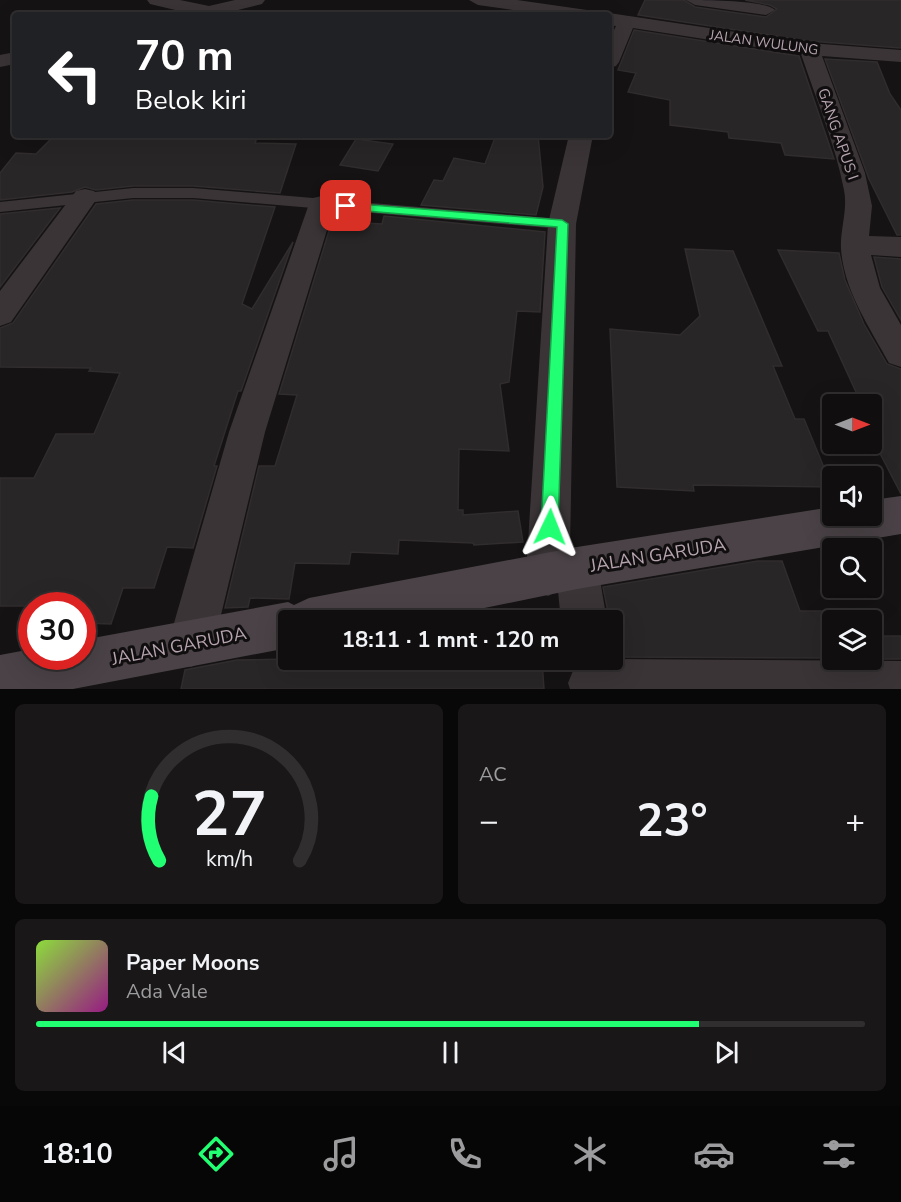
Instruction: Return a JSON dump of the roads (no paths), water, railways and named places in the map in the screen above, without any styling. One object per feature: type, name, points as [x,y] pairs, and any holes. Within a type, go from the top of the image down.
[{"type":"street","points":[[156,0],[216,9],[256,0]]},
{"type":"street","points":[[478,0],[565,12]]},
{"type":"street","points":[[695,0],[765,10]]},
{"type":"street","points":[[695,32],[700,1]]},
{"type":"street","points":[[612,48],[618,20]]},
{"type":"street","name":"JALAN WULUNG","points":[[618,20],[809,49],[901,56]]},
{"type":"street","name":"GANG APUS I","points":[[809,49],[851,166],[858,195],[860,219],[855,245],[860,270],[870,297],[901,354]]},
{"type":"street","points":[[579,610],[562,571],[562,224],[580,138]]},
{"type":"street","points":[[0,314],[85,197]]},
{"type":"street","points":[[191,644],[248,432],[322,204]]},
{"type":"street","points":[[855,245],[901,248]]},
{"type":"street","name":"JALAN GARUDA","points":[[365,610],[562,571],[901,515]]},
{"type":"street","name":"JALAN GARUDA","points":[[0,679],[278,627]]},
{"type":"street","points":[[592,677],[901,685]]},
{"type":"lane","points":[[0,207],[134,193],[193,193],[562,224]]}]
